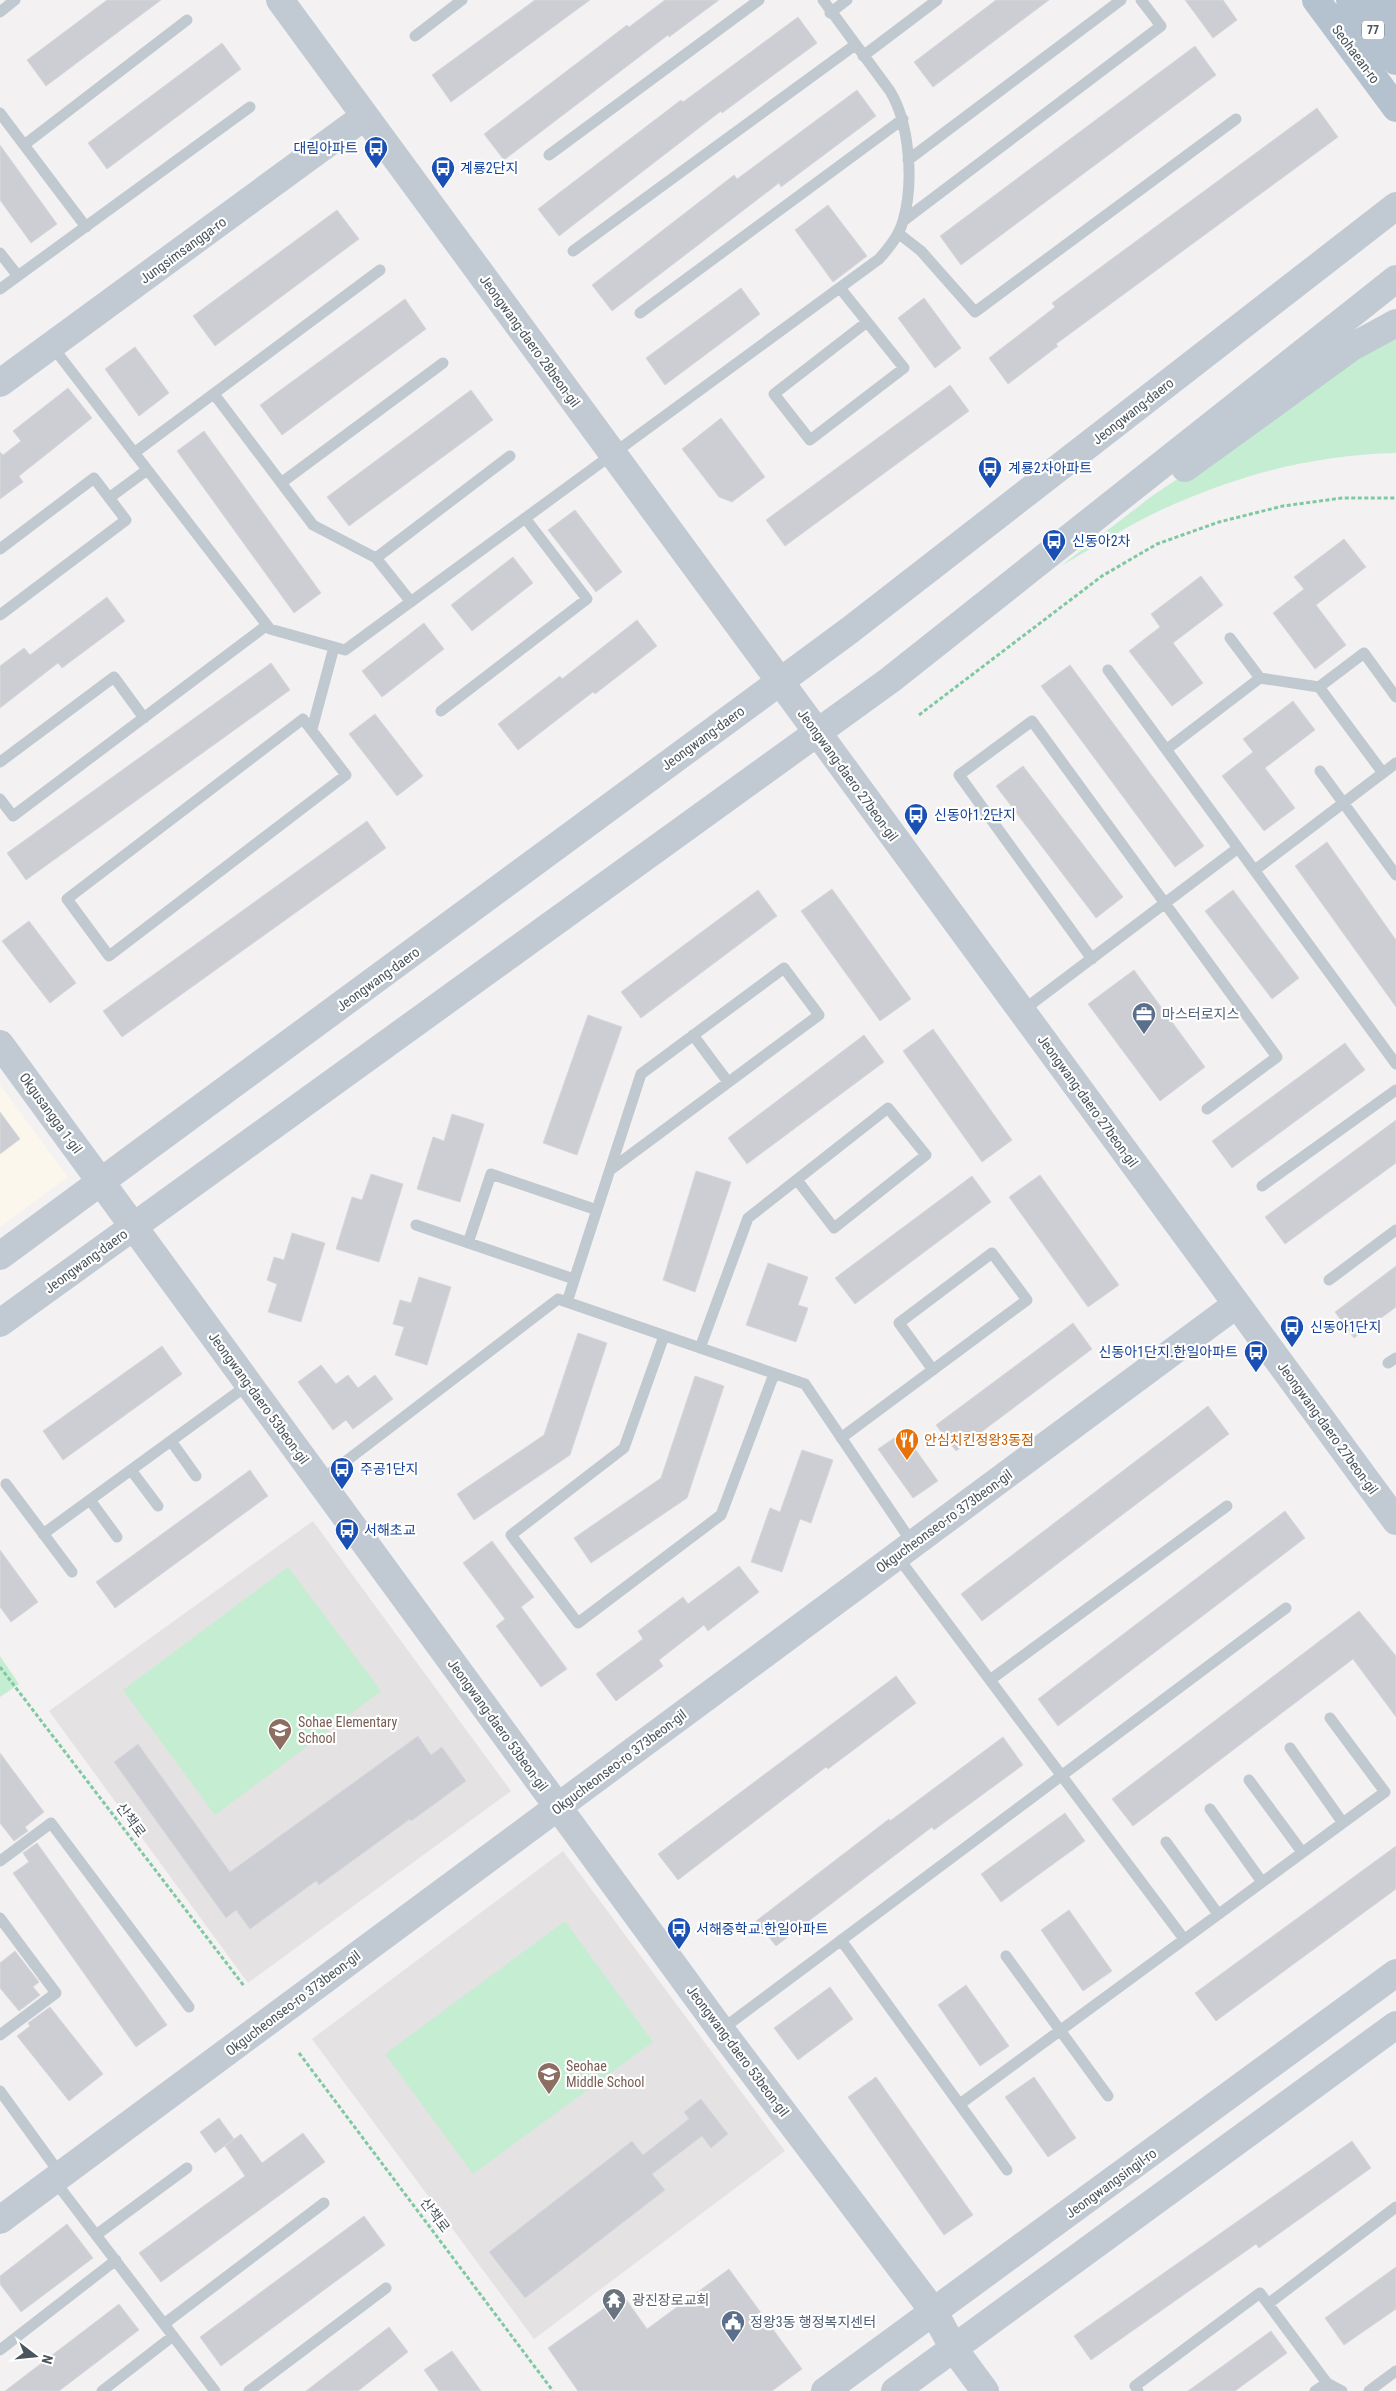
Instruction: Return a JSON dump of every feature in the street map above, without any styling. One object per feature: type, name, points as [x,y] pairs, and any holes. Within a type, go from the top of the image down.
[{"type":"main road","name":"Seohaean-ro","points":[[1316,0],[1396,108]]},
{"type":"main road","name":"77","points":[[1350,0],[1396,60]]},
{"type":"main road","name":"77","points":[[1378,0],[1396,23]]},
{"type":"street","name":"Jeongwang-daero 28beon-gil","points":[[280,0],[780,682]]},
{"type":"street","name":"Jungsimsangga-ro","points":[[0,383],[365,116]]},
{"type":"street","name":"Jeongwang-daero","points":[[0,1256],[102,1183],[850,630],[1396,206]]},
{"type":"street","name":"Jeongwang-daero","points":[[0,1323],[890,680],[1396,280]]},
{"type":"street","points":[[1102,512],[1194,462],[1352,347],[1396,323]]},
{"type":"street","name":"Jeongwang-daero 27beon-gil","points":[[780,682],[1396,1521]]},
{"type":"street","name":"Okgusangga 1-gil","points":[[0,1044],[102,1183]]},
{"type":"street","name":"Jeongwang-daero 53beon-gil","points":[[102,1183],[721,2030],[934,2312],[954,2348],[985,2391]]},
{"type":"street","name":"Okgucheonseo-ro 373beon-gil","points":[[0,2220],[1237,1304]]},
{"type":"street","name":"Jeongwangsingil-ro","points":[[825,2391],[1396,1973]]},
{"type":"street","points":[[895,2391],[1396,2025]]},
{"type":"lane","points":[[415,36],[462,0]]},
{"type":"lane","points":[[549,154],[759,0]]},
{"type":"lane","points":[[52,346],[270,629],[345,650],[840,288],[879,259],[891,247],[904,221],[908,160],[903,118],[890,91],[830,13],[823,0]]},
{"type":"lane","points":[[830,13],[847,0]]},
{"type":"lane","points":[[863,56],[937,0]]},
{"type":"lane","points":[[908,160],[1121,0]]},
{"type":"lane","points":[[904,221],[1161,26],[1141,0]]},
{"type":"lane","points":[[0,12],[11,1]]},
{"type":"lane","points":[[24,145],[187,20]]},
{"type":"lane","points":[[573,251],[855,45]]},
{"type":"lane","points":[[0,290],[250,107]]},
{"type":"lane","points":[[0,113],[86,227]]},
{"type":"lane","points":[[640,313],[903,118]]},
{"type":"lane","points":[[898,233],[921,251],[974,312],[1236,119]]},
{"type":"lane","points":[[0,253],[18,276]]},
{"type":"lane","points":[[134,453],[380,270]]},
{"type":"lane","points":[[840,288],[868,322],[904,368],[810,440],[774,394],[868,322]]},
{"type":"lane","points":[[281,483],[443,363]]},
{"type":"lane","points":[[214,394],[313,525],[376,558],[411,602]]},
{"type":"lane","points":[[376,558],[510,456]]},
{"type":"lane","points":[[110,498],[147,470]]},
{"type":"lane","points":[[0,549],[94,478],[126,520],[0,615]]},
{"type":"lane","points":[[441,712],[587,599],[524,518]]},
{"type":"lane","points":[[0,799],[13,816],[267,625]]},
{"type":"lane","points":[[1230,638],[1260,678],[1319,688],[1383,773]]},
{"type":"lane","points":[[312,730],[334,647]]},
{"type":"lane","points":[[1319,688],[1364,654],[1396,697]]},
{"type":"lane","points":[[1108,670],[1396,1064]]},
{"type":"lane","points":[[0,762],[114,677],[144,718]]},
{"type":"lane","points":[[1166,749],[1260,678]]},
{"type":"lane","points":[[304,719],[312,730],[346,775],[109,956],[67,899],[304,719]]},
{"type":"lane","points":[[1092,958],[959,775],[1032,721],[1277,1058],[1207,1109]]},
{"type":"lane","points":[[1254,870],[1396,763]]},
{"type":"lane","points":[[1320,771],[1395,872]]},
{"type":"lane","points":[[1022,1012],[1238,848]]},
{"type":"lane","points":[[567,1302],[641,1074],[784,968],[819,1015],[610,1170]]},
{"type":"lane","points":[[694,1035],[728,1082]]},
{"type":"lane","points":[[1262,1186],[1396,1090]]},
{"type":"lane","points":[[700,1348],[748,1218],[796,1180],[888,1108],[926,1155],[834,1228],[796,1180]]},
{"type":"lane","points":[[468,1243],[491,1174],[597,1210]]},
{"type":"lane","points":[[416,1225],[574,1279]]},
{"type":"lane","points":[[1329,1280],[1396,1230]]},
{"type":"lane","points":[[841,1438],[933,1370],[1027,1300],[992,1253],[898,1323],[933,1370]]},
{"type":"lane","points":[[320,1482],[558,1300],[804,1384],[841,1438],[905,1550],[990,1680],[1184,1939]]},
{"type":"lane","points":[[664,1336],[624,1448],[511,1535],[578,1623],[721,1515],[774,1374]]},
{"type":"lane","points":[[43,1534],[249,1384]]},
{"type":"lane","points":[[171,1441],[196,1476]]},
{"type":"lane","points":[[131,1470],[158,1506]]},
{"type":"lane","points":[[6,1484],[72,1572]]},
{"type":"lane","points":[[90,1500],[117,1537]]},
{"type":"lane","points":[[990,1680],[1227,1506]]},
{"type":"lane","points":[[721,2030],[1286,1608]]},
{"type":"lane","points":[[960,2104],[1385,1792],[1330,1718]]},
{"type":"lane","points":[[1290,1748],[1343,1822]]},
{"type":"lane","points":[[1248,1780],[1302,1852]]},
{"type":"lane","points":[[1210,1809],[1262,1882]]},
{"type":"lane","points":[[0,1861],[52,1823],[189,2007]]},
{"type":"lane","points":[[1166,1842],[1218,1914]]},
{"type":"lane","points":[[0,1918],[56,1993],[0,2035]]},
{"type":"lane","points":[[841,1940],[1007,2170]]},
{"type":"lane","points":[[1006,1956],[1108,2096]]},
{"type":"lane","points":[[0,2092],[96,2235],[215,2391]]},
{"type":"lane","points":[[96,2235],[188,2168]]},
{"type":"lane","points":[[164,2324],[324,2203]]},
{"type":"lane","points":[[1268,2304],[1396,2208]]},
{"type":"lane","points":[[0,2350],[116,2260]]},
{"type":"lane","points":[[249,2391],[386,2288]]},
{"type":"lane","points":[[1138,2391],[1135,2386],[1260,2293],[1330,2387]]},
{"type":"lane","points":[[102,2391],[173,2336]]},
{"type":"lane","points":[[1369,2391],[1396,2371]]},
{"type":"lane","points":[[1315,2391],[1330,2387],[1342,2391]]},
{"type":"path","points":[[919,715],[1102,576],[1157,544],[1219,522],[1282,506],[1342,498],[1396,498]]},
{"type":"path","name":"산책로","points":[[0,1667],[244,1986]]},
{"type":"path","name":"산책로","points":[[299,2054],[553,2391]]},
{"type":"shaded area","points":[[0,1085],[68,1177],[0,1227]]},
{"type":"shaded area","name":"Sohae Elementary School","points":[[313,1521],[511,1791],[248,1983],[49,1711]]},
{"type":"shaded area","name":"Seohae Middle School","points":[[563,1851],[785,2151],[534,2339],[312,2039]]},
{"type":"green space","points":[[1396,338],[1396,453],[1335,458],[1276,469],[1247,477],[1189,498],[1148,516],[1061,566],[1152,496],[1372,349]]},
{"type":"green space","points":[[288,1567],[381,1691],[215,1815],[123,1690]]},
{"type":"green space","points":[[0,1656],[19,1684],[0,1697]]},
{"type":"green space","points":[[565,1921],[653,2042],[473,2174],[385,2054]]},
{"type":"building","points":[[107,0],[161,0],[46,86],[27,60]]},
{"type":"building","points":[[535,0],[590,0],[451,102],[432,75]]},
{"type":"building","points":[[665,0],[719,0],[669,37],[668,35],[504,160],[484,134],[627,25],[629,27]]},
{"type":"building","points":[[996,0],[1049,0],[933,87],[914,62]]},
{"type":"building","points":[[1185,0],[1223,0],[1237,20],[1213,38]]},
{"type":"building","points":[[798,17],[817,43],[722,113],[721,111],[559,236],[538,209],[681,100],[683,102]]},
{"type":"building","points":[[222,43],[241,69],[107,169],[88,143]]},
{"type":"building","points":[[1195,46],[1216,75],[961,265],[940,236]]},
{"type":"building","points":[[857,90],[876,116],[781,187],[779,183],[612,311],[592,285],[734,175],[737,179]]},
{"type":"building","points":[[1317,108],[1338,137],[1056,344],[1058,346],[1008,384],[989,358],[1055,307],[1052,303]]},
{"type":"building","points":[[0,145],[57,224],[31,243],[0,200]]},
{"type":"building","points":[[828,205],[867,256],[833,282],[795,230]]},
{"type":"building","points":[[337,210],[359,239],[215,346],[193,316]]},
{"type":"building","points":[[741,288],[760,314],[665,385],[646,358]]},
{"type":"building","points":[[924,298],[961,348],[935,368],[898,318]]},
{"type":"building","points":[[405,299],[426,329],[282,435],[260,405]]},
{"type":"building","points":[[135,347],[169,393],[139,416],[105,369]]},
{"type":"building","points":[[950,385],[969,411],[785,546],[766,520]]},
{"type":"building","points":[[68,388],[92,418],[19,476],[23,482],[0,499],[0,452],[3,455],[21,441],[13,431]]},
{"type":"building","points":[[471,390],[493,420],[349,526],[327,497]]},
{"type":"building","points":[[721,418],[765,477],[732,502],[719,497],[682,449]]},
{"type":"building","points":[[204,431],[321,593],[294,613],[177,451]]},
{"type":"building","points":[[575,510],[622,572],[596,592],[548,530]]},
{"type":"building","points":[[1344,539],[1366,567],[1316,605],[1346,645],[1315,669],[1273,613],[1304,589],[1294,577]]},
{"type":"building","points":[[513,557],[533,583],[472,631],[451,605]]},
{"type":"building","points":[[1201,576],[1223,605],[1173,643],[1203,683],[1172,706],[1129,651],[1160,627],[1151,614]]},
{"type":"building","points":[[107,597],[125,621],[62,668],[58,663],[0,708],[0,666],[24,648],[30,655]]},
{"type":"building","points":[[637,620],[657,646],[595,694],[593,692],[518,750],[498,724],[560,676],[562,679]]},
{"type":"building","points":[[424,623],[444,649],[382,697],[362,671]]},
{"type":"building","points":[[271,663],[290,690],[26,880],[7,853]]},
{"type":"building","points":[[1070,665],[1204,846],[1175,867],[1041,686]]},
{"type":"building","points":[[1293,701],[1315,730],[1265,768],[1295,808],[1264,831],[1222,776],[1253,752],[1243,739]]},
{"type":"building","points":[[375,714],[423,776],[397,796],[349,734]]},
{"type":"building","points":[[1023,766],[1123,897],[1096,918],[996,786]]},
{"type":"building","points":[[367,821],[386,848],[122,1037],[103,1011]]},
{"type":"building","points":[[1327,842],[1396,940],[1396,1007],[1295,866]]},
{"type":"building","points":[[832,889],[911,999],[880,1021],[801,911]]},
{"type":"building","points":[[758,890],[777,916],[641,1018],[621,992]]},
{"type":"building","points":[[1233,890],[1299,978],[1272,999],[1205,911]]},
{"type":"building","points":[[29,921],[76,983],[50,1003],[2,941]]},
{"type":"building","points":[[1134,970],[1205,1067],[1160,1101],[1088,1004]]},
{"type":"building","points":[[588,1015],[622,1027],[577,1155],[543,1143]]},
{"type":"building","points":[[933,1029],[1012,1140],[982,1162],[903,1051]]},
{"type":"building","points":[[864,1035],[884,1062],[747,1164],[728,1138]]},
{"type":"building","points":[[1345,1043],[1365,1070],[1232,1168],[1212,1141]]},
{"type":"building","points":[[0,1112],[20,1139],[0,1154]]},
{"type":"building","points":[[452,1114],[484,1124],[460,1202],[417,1189],[433,1137],[444,1141]]},
{"type":"building","points":[[1396,1120],[1396,1163],[1285,1244],[1265,1217]]},
{"type":"building","points":[[696,1171],[731,1182],[695,1292],[663,1280]]},
{"type":"building","points":[[371,1174],[403,1184],[379,1262],[336,1249],[352,1197],[362,1200]]},
{"type":"building","points":[[1040,1175],[1119,1285],[1088,1307],[1009,1197]]},
{"type":"building","points":[[972,1176],[991,1202],[855,1304],[835,1278]]},
{"type":"building","points":[[292,1233],[325,1243],[301,1322],[268,1312],[277,1284],[267,1280],[274,1257],[284,1260]]},
{"type":"building","points":[[768,1263],[808,1277],[798,1305],[808,1308],[796,1342],[746,1325]]},
{"type":"building","points":[[1396,1266],[1396,1307],[1354,1338],[1335,1312]]},
{"type":"building","points":[[419,1277],[451,1287],[427,1365],[395,1355],[404,1327],[393,1324],[400,1300],[411,1303]]},
{"type":"building","points":[[1073,1323],[1092,1349],[956,1451],[936,1425]]},
{"type":"building","points":[[578,1333],[607,1343],[570,1455],[474,1520],[457,1494],[544,1435]]},
{"type":"building","points":[[162,1346],[182,1374],[63,1460],[43,1431]]},
{"type":"building","points":[[321,1365],[336,1384],[348,1375],[358,1388],[375,1375],[393,1399],[353,1429],[346,1420],[333,1430],[298,1382]]},
{"type":"building","points":[[695,1376],[724,1386],[687,1498],[591,1563],[574,1538],[661,1478]]},
{"type":"building","points":[[1208,1406],[1229,1434],[982,1621],[961,1594]]},
{"type":"building","points":[[903,1432],[938,1481],[913,1498],[878,1449]]},
{"type":"building","points":[[802,1450],[833,1460],[811,1523],[800,1519],[782,1572],[751,1562],[770,1508],[780,1512]]},
{"type":"building","points":[[250,1470],[268,1496],[115,1608],[96,1582]]},
{"type":"building","points":[[1285,1511],[1305,1538],[1058,1726],[1038,1699]]},
{"type":"building","points":[[492,1541],[534,1597],[521,1607],[567,1669],[541,1687],[496,1626],[505,1619],[463,1563]]},
{"type":"building","points":[[0,1550],[38,1602],[11,1622],[0,1607]]},
{"type":"building","points":[[739,1566],[759,1592],[708,1631],[704,1625],[659,1660],[663,1666],[616,1701],[596,1674],[643,1639],[638,1631],[683,1597],[688,1604]]},
{"type":"building","points":[[1359,1611],[1396,1656],[1396,1717],[1353,1659],[1133,1826],[1112,1799]]},
{"type":"building","points":[[896,1676],[916,1703],[828,1769],[826,1767],[678,1880],[658,1854]]},
{"type":"building","points":[[418,1736],[431,1755],[442,1747],[466,1781],[319,1885],[316,1881],[250,1929],[236,1910],[226,1918],[114,1762],[138,1744],[230,1872]]},
{"type":"building","points":[[1003,1737],[1023,1765],[934,1830],[932,1827],[776,1946],[756,1921],[889,1819],[890,1821]]},
{"type":"building","points":[[0,1753],[44,1812],[25,1827],[28,1831],[14,1841],[0,1823]]},
{"type":"building","points":[[1065,1813],[1085,1841],[1001,1902],[981,1874]]},
{"type":"building","points":[[37,1843],[167,2025],[136,2047],[13,1873],[29,1862],[23,1853]]},
{"type":"building","points":[[1396,1846],[1396,1889],[1216,2021],[1195,1993]]},
{"type":"building","points":[[1069,1910],[1112,1971],[1083,1991],[1041,1930]]},
{"type":"building","points":[[15,1951],[39,1982],[33,1987],[40,1995],[19,2011],[0,1988],[0,1963]]},
{"type":"building","points":[[966,1985],[1009,2046],[980,2066],[938,2005]]},
{"type":"building","points":[[830,1987],[853,2019],[798,2060],[774,2028]]},
{"type":"building","points":[[50,2007],[103,2074],[69,2101],[17,2036],[30,2026],[28,2023]]},
{"type":"building","points":[[876,2077],[973,2215],[944,2235],[848,2097]]},
{"type":"building","points":[[1034,2077],[1076,2138],[1048,2157],[1005,2097]]},
{"type":"building","points":[[701,2099],[728,2134],[711,2148],[702,2136],[652,2174],[665,2190],[525,2298],[489,2252],[632,2141],[643,2155],[689,2119],[684,2112]]},
{"type":"building","points":[[219,2118],[234,2139],[215,2153],[200,2132]]},
{"type":"building","points":[[303,2133],[325,2162],[161,2282],[139,2253],[245,2176],[225,2146],[241,2134],[262,2163]]},
{"type":"building","points":[[1352,2141],[1371,2168],[1259,2248],[1256,2244],[1091,2360],[1074,2336]]},
{"type":"building","points":[[364,2216],[385,2245],[221,2366],[200,2337]]},
{"type":"building","points":[[67,2224],[93,2258],[21,2312],[0,2284],[0,2276]]},
{"type":"building","points":[[1396,2267],[1396,2309],[1344,2345],[1325,2318]]},
{"type":"building","points":[[729,2269],[802,2369],[772,2391],[578,2391],[548,2348],[623,2295],[647,2329]]},
{"type":"building","points":[[119,2304],[139,2330],[59,2391],[5,2391]]},
{"type":"building","points":[[389,2327],[408,2352],[358,2391],[306,2391]]},
{"type":"building","points":[[1271,2331],[1287,2353],[1235,2391],[1188,2391]]},
{"type":"building","points":[[452,2351],[481,2391],[439,2391],[424,2370]]},
{"type":"place","name":"대림아파트","points":[[376,169]]},
{"type":"place","name":"계룡2단지","points":[[443,189]]},
{"type":"place","name":"계룡2차아파트","points":[[990,489]]},
{"type":"place","name":"신동아2차","points":[[1054,562]]},
{"type":"place","name":"신동아1.2단지","points":[[916,836]]},
{"type":"place","name":"마스터로지스","points":[[1144,1035]]},
{"type":"place","name":"신동아1단지","points":[[1292,1348]]},
{"type":"place","name":"신동아1단지.한일아파트","points":[[1256,1373]]},
{"type":"place","name":"안심치킨정왕3동점","points":[[907,1461]]},
{"type":"place","name":"주공1단지","points":[[342,1490]]},
{"type":"place","name":"서해초교","points":[[347,1551]]},
{"type":"place","name":"Sohae Elementary School","points":[[280,1751]]},
{"type":"place","name":"서해중학교.한일아파트","points":[[679,1950]]},
{"type":"place","name":"Seohae Middle School","points":[[549,2095]]},
{"type":"place","name":"광진장로교회","points":[[614,2321]]},
{"type":"place","name":"정왕3동 행정복지센터","points":[[733,2343]]}]
